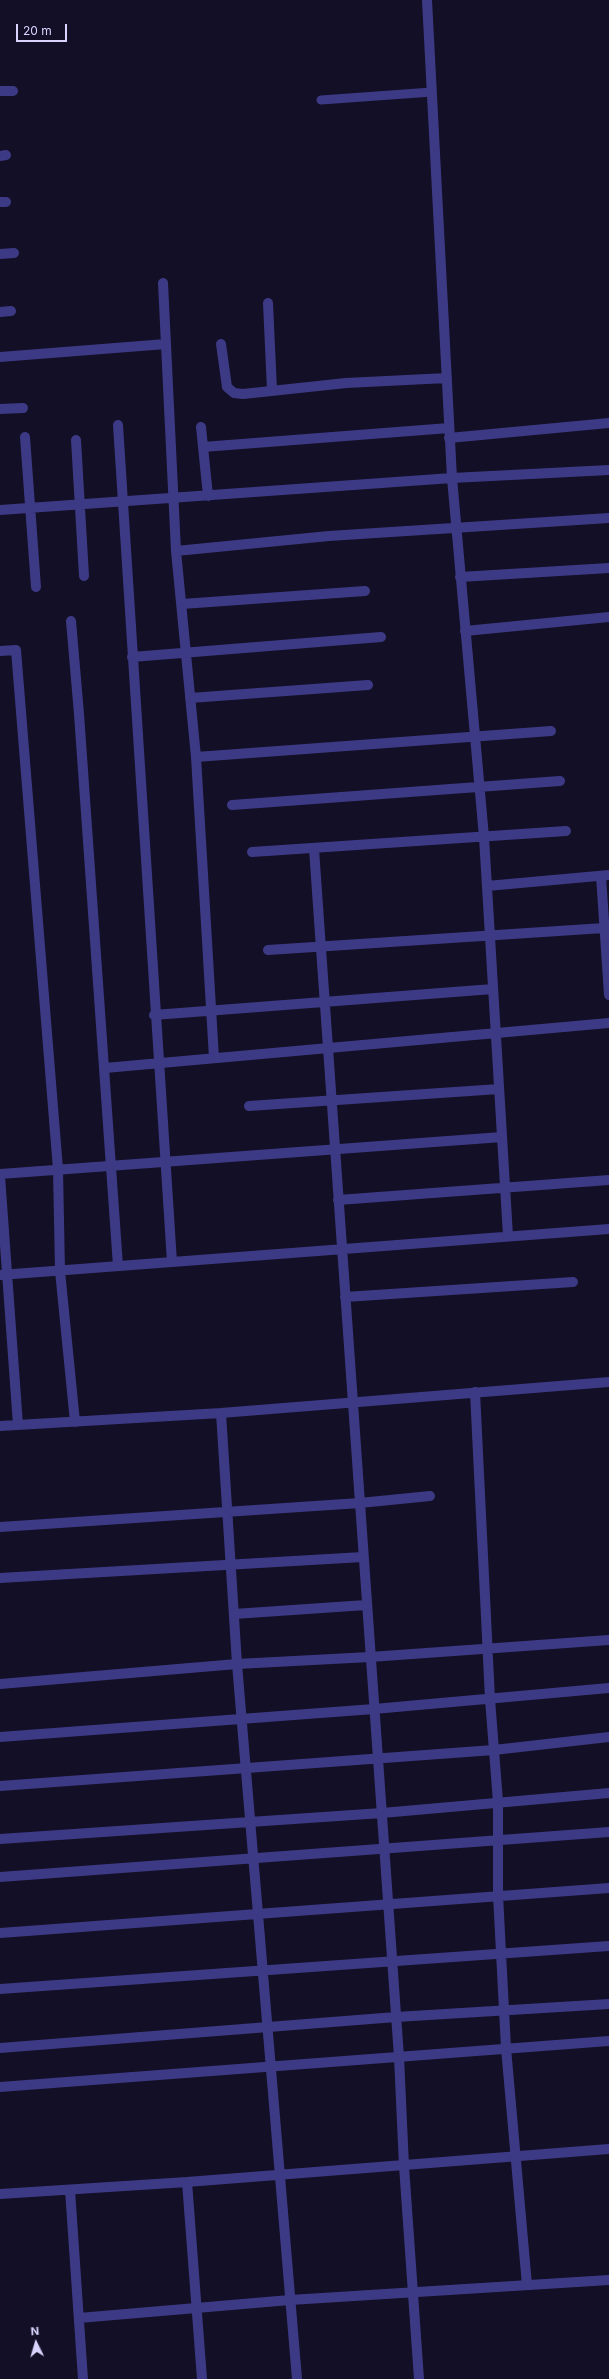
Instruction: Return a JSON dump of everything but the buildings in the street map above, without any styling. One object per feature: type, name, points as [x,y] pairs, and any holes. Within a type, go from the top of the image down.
[{"type":"street","points":[[427,0],[455,528],[484,837],[508,1236]]},
{"type":"street","points":[[0,91],[13,91]]},
{"type":"street","points":[[0,254],[14,253]]},
{"type":"street","points":[[163,283],[176,551],[196,758],[214,1058]]},
{"type":"street","points":[[268,303],[272,390]]},
{"type":"street","points":[[0,312],[11,311]]},
{"type":"street","points":[[0,358],[166,344]]},
{"type":"street","points":[[220,344],[225,380],[231,391],[243,394],[346,383],[447,378]]},
{"type":"street","points":[[0,409],[22,408]]},
{"type":"street","points":[[203,447],[609,423]]},
{"type":"street","points":[[118,425],[154,1015],[172,1262]]},
{"type":"street","points":[[201,427],[208,496]]},
{"type":"street","points":[[25,437],[36,587]]},
{"type":"street","points":[[76,440],[84,576]]},
{"type":"street","points":[[0,510],[452,478],[609,470]]},
{"type":"street","points":[[176,551],[329,536],[609,518]]},
{"type":"street","points":[[460,577],[609,568]]},
{"type":"street","points":[[182,604],[365,591]]},
{"type":"street","points":[[465,631],[609,617]]},
{"type":"street","points":[[71,621],[105,1068],[118,1266]]},
{"type":"street","points":[[132,657],[380,637]]},
{"type":"street","points":[[0,650],[16,650],[58,1169],[60,1271],[75,1422]]},
{"type":"street","points":[[190,698],[368,685]]},
{"type":"street","points":[[196,758],[551,731]]},
{"type":"street","points":[[232,805],[560,781]]},
{"type":"street","points":[[252,852],[566,831]]},
{"type":"street","points":[[314,849],[399,2057],[404,2166],[419,2379]]},
{"type":"street","points":[[487,886],[605,876],[604,928],[609,995]]},
{"type":"street","points":[[268,950],[604,928]]},
{"type":"street","points":[[154,1015],[493,988]]},
{"type":"street","points":[[105,1068],[609,1023]]},
{"type":"street","points":[[249,1106],[499,1089]]},
{"type":"street","points":[[18,1425],[4,1275],[0,1175],[58,1169],[165,1163],[502,1137]]},
{"type":"street","points":[[338,1200],[609,1180]]},
{"type":"street","points":[[4,1275],[609,1229]]},
{"type":"street","points":[[345,1297],[574,1282]]},
{"type":"street","points":[[0,1426],[221,1413],[609,1382]]},
{"type":"street","points":[[475,1392],[482,1490],[487,1649],[498,1802],[498,1895],[506,2010],[506,2048],[527,2284]]},
{"type":"street","points":[[221,1413],[237,1664],[252,1822],[297,2379]]},
{"type":"street","points":[[0,1527],[360,1503],[430,1496]]},
{"type":"street","points":[[0,1578],[363,1556]]},
{"type":"street","points":[[234,1614],[366,1605]]},
{"type":"street","points":[[0,1684],[237,1664],[370,1657],[609,1640]]},
{"type":"street","points":[[0,1737],[242,1717],[374,1709],[609,1688]]},
{"type":"street","points":[[0,1786],[494,1750],[609,1737]]},
{"type":"street","points":[[0,1840],[609,1794]]},
{"type":"street","points":[[0,1877],[384,1847],[609,1832]]},
{"type":"street","points":[[0,1933],[609,1888]]},
{"type":"street","points":[[0,1989],[609,1946]]},
{"type":"street","points":[[0,2048],[396,2017],[609,2004]]},
{"type":"street","points":[[0,2087],[609,2041]]},
{"type":"street","points":[[0,2194],[280,2176],[609,2149]]},
{"type":"street","points":[[188,2182],[202,2379]]},
{"type":"street","points":[[70,2190],[83,2379]]},
{"type":"street","points":[[79,2318],[290,2300],[609,2280]]},
{"type":"lane","points":[[321,100],[432,92]]}]
